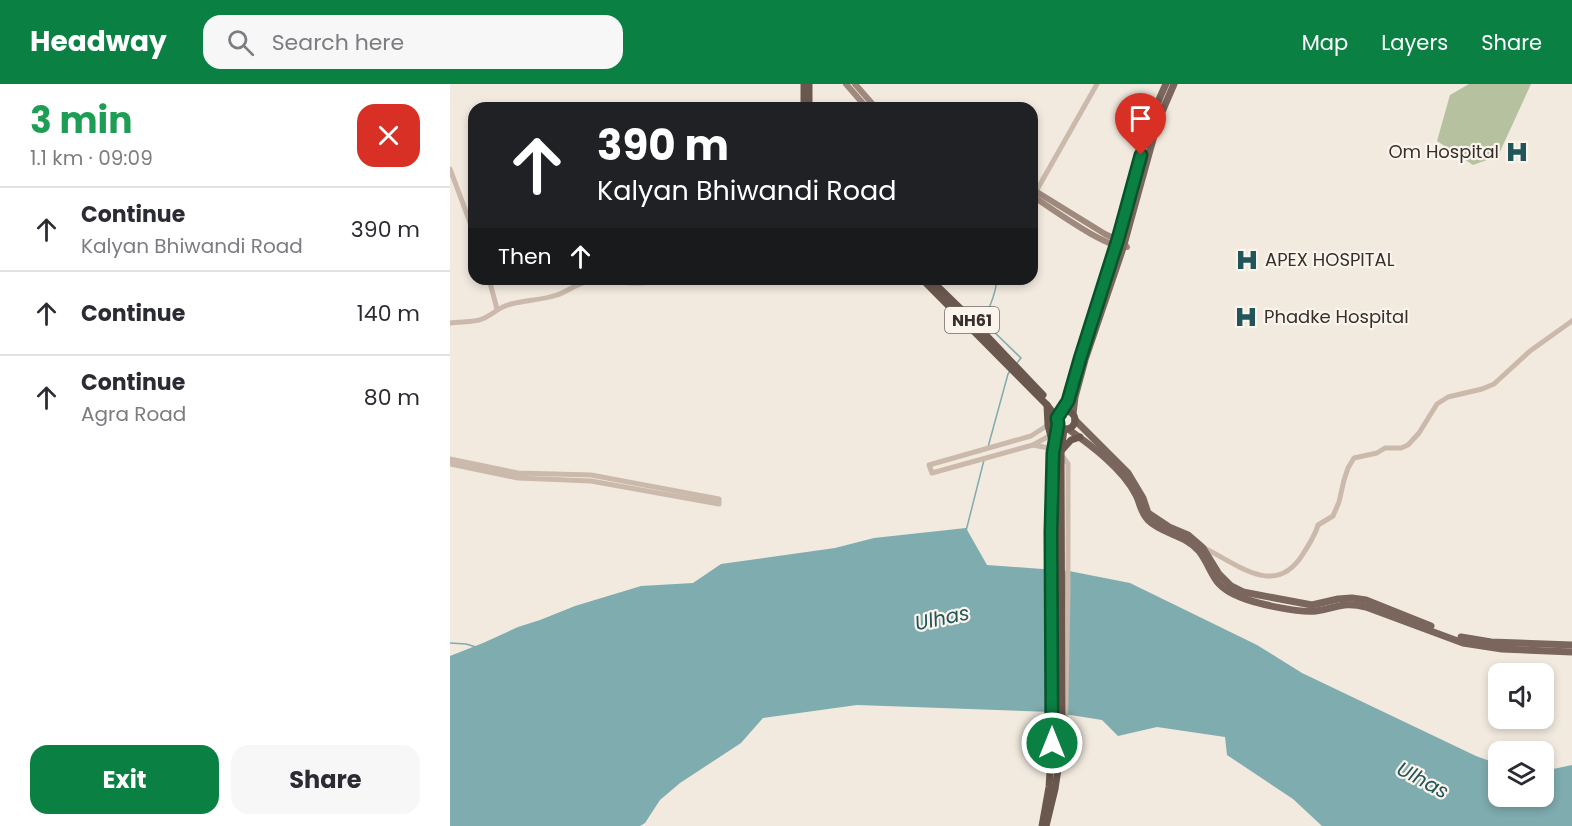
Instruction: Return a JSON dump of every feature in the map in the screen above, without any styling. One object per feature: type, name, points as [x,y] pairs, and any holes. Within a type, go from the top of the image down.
[{"type":"highway","points":[[804,84],[804,102]]},
{"type":"highway","points":[[809,84],[809,102]]},
{"type":"highway","name":"NH61","points":[[928,285],[1011,364]]},
{"type":"highway","name":"NH61","points":[[936,285],[1019,372],[1062,421]]},
{"type":"highway","name":"NH61","points":[[1019,372],[1062,421]]},
{"type":"highway","points":[[1044,826],[1055,789],[1064,742],[1065,531],[1057,452],[1048,425],[1047,405]]},
{"type":"highway","points":[[1044,826],[1052,743],[1051,532],[1057,452],[1062,421],[1068,411],[1074,417],[1073,426],[1062,421]]},
{"type":"highway","points":[[1057,452],[1071,440],[1080,437]]},
{"type":"main road","points":[[846,84],[862,102]]},
{"type":"main road","points":[[855,84],[871,102]]},
{"type":"main road","points":[[1166,84],[1156,104],[1147,134],[1121,245],[1080,359],[1062,421],[1119,471],[1137,496],[1140,509],[1149,521],[1201,549]]},
{"type":"main road","points":[[1174,84],[1158,121],[1085,360],[1075,397],[1074,417],[1128,473],[1143,498],[1148,513],[1169,527],[1188,535],[1219,574],[1243,592],[1312,605],[1338,599],[1366,600],[1464,639],[1491,645],[1572,652]]},
{"type":"main road","points":[[1038,196],[1079,222],[1105,242],[1121,245]]},
{"type":"main road","points":[[1502,646],[1572,645]]},
{"type":"street","points":[[1038,184],[1097,84]]},
{"type":"street","points":[[450,168],[468,217]]},
{"type":"street","points":[[490,285],[496,309]]},
{"type":"street","points":[[450,323],[486,318],[496,309],[508,304],[561,294],[578,285]]},
{"type":"street","points":[[1201,549],[1263,577],[1286,573],[1294,567],[1315,536],[1318,525],[1333,516],[1348,468],[1354,458],[1377,453],[1385,448],[1401,448],[1408,445],[1419,433],[1437,404],[1448,397],[1494,384],[1530,351],[1572,321]]},
{"type":"street","points":[[1048,425],[1035,433],[929,465],[932,473],[1036,443],[1051,435]]},
{"type":"street","points":[[1035,433],[1036,443]]},
{"type":"street","points":[[1036,443],[1057,452]]},
{"type":"street","points":[[450,459],[518,473],[591,475],[719,501],[591,481],[518,478],[450,464]]},
{"type":"street","points":[[1058,767],[1065,752],[1064,742]]},
{"type":"green space","points":[[1469,84],[1531,84],[1498,156],[1473,165],[1437,141],[1450,95]]},
{"type":"water","name":"Ulhas","points":[[966,528],[987,565],[1069,571],[1130,583],[1257,645],[1302,673],[1488,760],[1488,807],[1554,807],[1554,769],[1572,765],[1572,826],[1322,826],[1293,799],[1227,755],[1225,737],[1157,727],[1118,736],[1102,720],[1052,712],[857,705],[763,718],[741,743],[680,783],[660,800],[645,823],[640,826],[450,826],[450,656],[575,606],[641,586],[693,583],[721,564],[835,548],[874,538]]},
{"type":"waterway","points":[[996,285],[987,314],[987,322],[989,327],[1021,358],[1017,363]]},
{"type":"waterway","points":[[988,447],[1010,371]]},
{"type":"waterway","points":[[966,531],[984,460]]},
{"type":"waterway","points":[[450,643],[476,647]]},
{"type":"place","name":"Om Hospital","points":[[1517,152]]},
{"type":"place","name":"APEX HOSPITAL","points":[[1247,260]]},
{"type":"place","name":"Phadke Hospital","points":[[1246,317]]},
{"type":"route","points":[[1052,743],[1051,532],[1053,453],[1057,418],[1068,401],[1118,239],[1141,155]]}]
